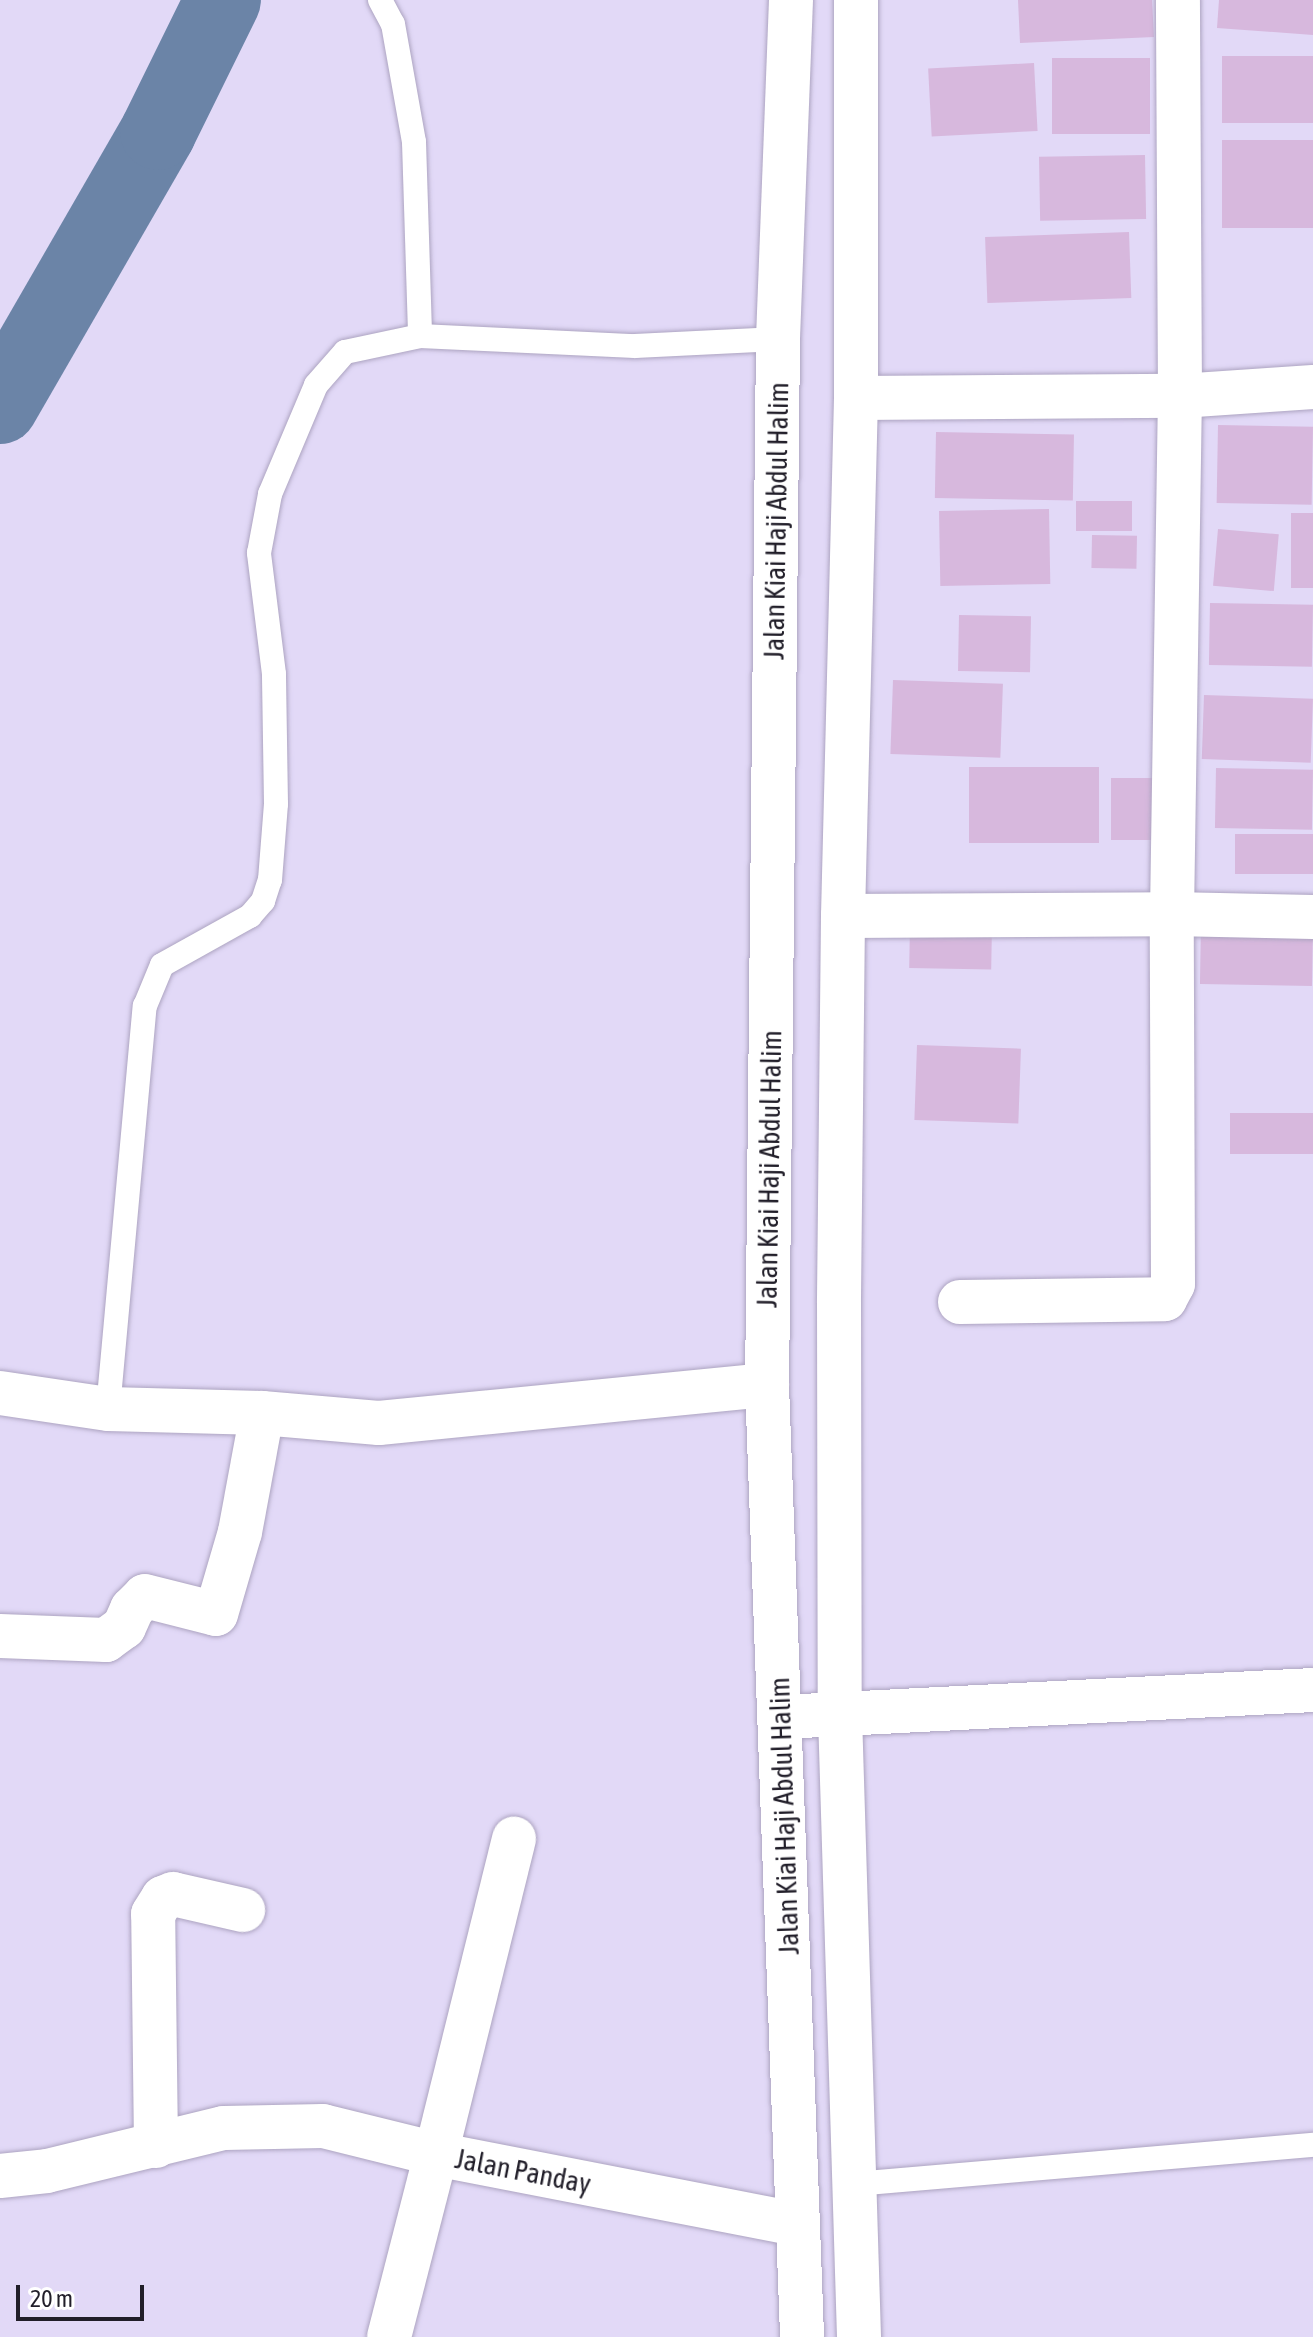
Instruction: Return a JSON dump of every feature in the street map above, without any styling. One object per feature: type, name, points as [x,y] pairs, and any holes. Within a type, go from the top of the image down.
[{"type":"street","name":"Jalan Kiai Haji Abdul Halim","points":[[791,0],[778,339],[767,1385],[782,1717],[802,2337]]},
{"type":"street","name":"Jalan Kiai Haji Abdul Halim","points":[[856,0],[856,398],[843,916],[840,1715],[859,2337]]},
{"type":"street","points":[[960,1302],[1165,1299],[1173,1284],[1172,914],[1180,396],[1178,0]]},
{"type":"street","points":[[856,398],[1180,396],[1313,387]]},
{"type":"street","points":[[843,916],[1172,914],[1313,917]]},
{"type":"street","points":[[0,1393],[108,1409],[262,1413],[379,1423],[767,1385]]},
{"type":"street","points":[[0,1636],[106,1640],[124,1627],[132,1609],[145,1596],[216,1614],[240,1532],[262,1413]]},
{"type":"street","points":[[782,1717],[1313,1690]]},
{"type":"street","points":[[0,2176],[47,2171],[224,2128],[323,2126],[436,2154],[514,1838]]},
{"type":"street","points":[[156,2146],[153,1914],[163,1898],[173,1894],[243,1910]]},
{"type":"street","name":"Jalan Panday","points":[[389,2337],[436,2154],[796,2224]]},
{"type":"lane","points":[[380,0],[393,24],[414,142],[420,336]]},
{"type":"lane","points":[[108,1409],[145,1006],[162,965],[250,916],[263,901],[270,880],[276,804],[274,674],[259,553],[270,494],[316,385],[345,352],[420,336],[635,346],[778,339]]},
{"type":"lane","points":[[855,2184],[1313,2145]]},
{"type":"building","points":[[1018,0],[1152,0],[1154,37],[1020,43]]},
{"type":"building","points":[[1219,0],[1313,0],[1313,35],[1217,28]]},
{"type":"building","points":[[1222,56],[1313,56],[1313,123],[1222,123]]},
{"type":"building","points":[[1052,58],[1150,58],[1150,134],[1052,134]]},
{"type":"building","points":[[1034,63],[1038,131],[932,136],[928,69]]},
{"type":"building","points":[[1222,140],[1313,140],[1313,228],[1222,228]]},
{"type":"building","points":[[1145,155],[1146,219],[1040,221],[1039,157]]},
{"type":"building","points":[[1129,232],[1131,298],[987,303],[985,237]]},
{"type":"building","points":[[1218,425],[1313,427],[1312,505],[1217,503]]},
{"type":"building","points":[[936,432],[1074,434],[1073,500],[935,498]]},
{"type":"building","points":[[1076,501],[1132,501],[1132,531],[1076,531]]},
{"type":"building","points":[[1049,509],[1050,584],[940,586],[939,511]]},
{"type":"building","points":[[1291,513],[1313,513],[1313,588],[1291,588]]},
{"type":"building","points":[[1218,529],[1279,534],[1274,591],[1213,586]]},
{"type":"building","points":[[1092,535],[1137,536],[1136,569],[1091,568]]},
{"type":"building","points":[[1210,603],[1313,605],[1312,667],[1209,665]]},
{"type":"building","points":[[959,615],[1031,616],[1030,672],[958,671]]},
{"type":"building","points":[[893,680],[1003,684],[1000,758],[890,754]]},
{"type":"building","points":[[1204,695],[1313,699],[1311,763],[1202,759]]},
{"type":"building","points":[[969,767],[1099,767],[1099,843],[969,843]]},
{"type":"building","points":[[1216,768],[1313,770],[1312,830],[1215,828]]},
{"type":"building","points":[[1111,778],[1158,778],[1158,840],[1111,840]]},
{"type":"building","points":[[1235,834],[1313,834],[1313,874],[1235,874]]},
{"type":"building","points":[[910,923],[992,924],[991,969],[909,968]]},
{"type":"building","points":[[1201,925],[1313,927],[1312,986],[1200,984]]},
{"type":"building","points":[[917,1045],[1021,1049],[1018,1124],[914,1120]]},
{"type":"building","points":[[1230,1113],[1313,1113],[1313,1154],[1230,1154]]},
{"type":"waterway","points":[[0,406],[158,132],[223,0]]}]
